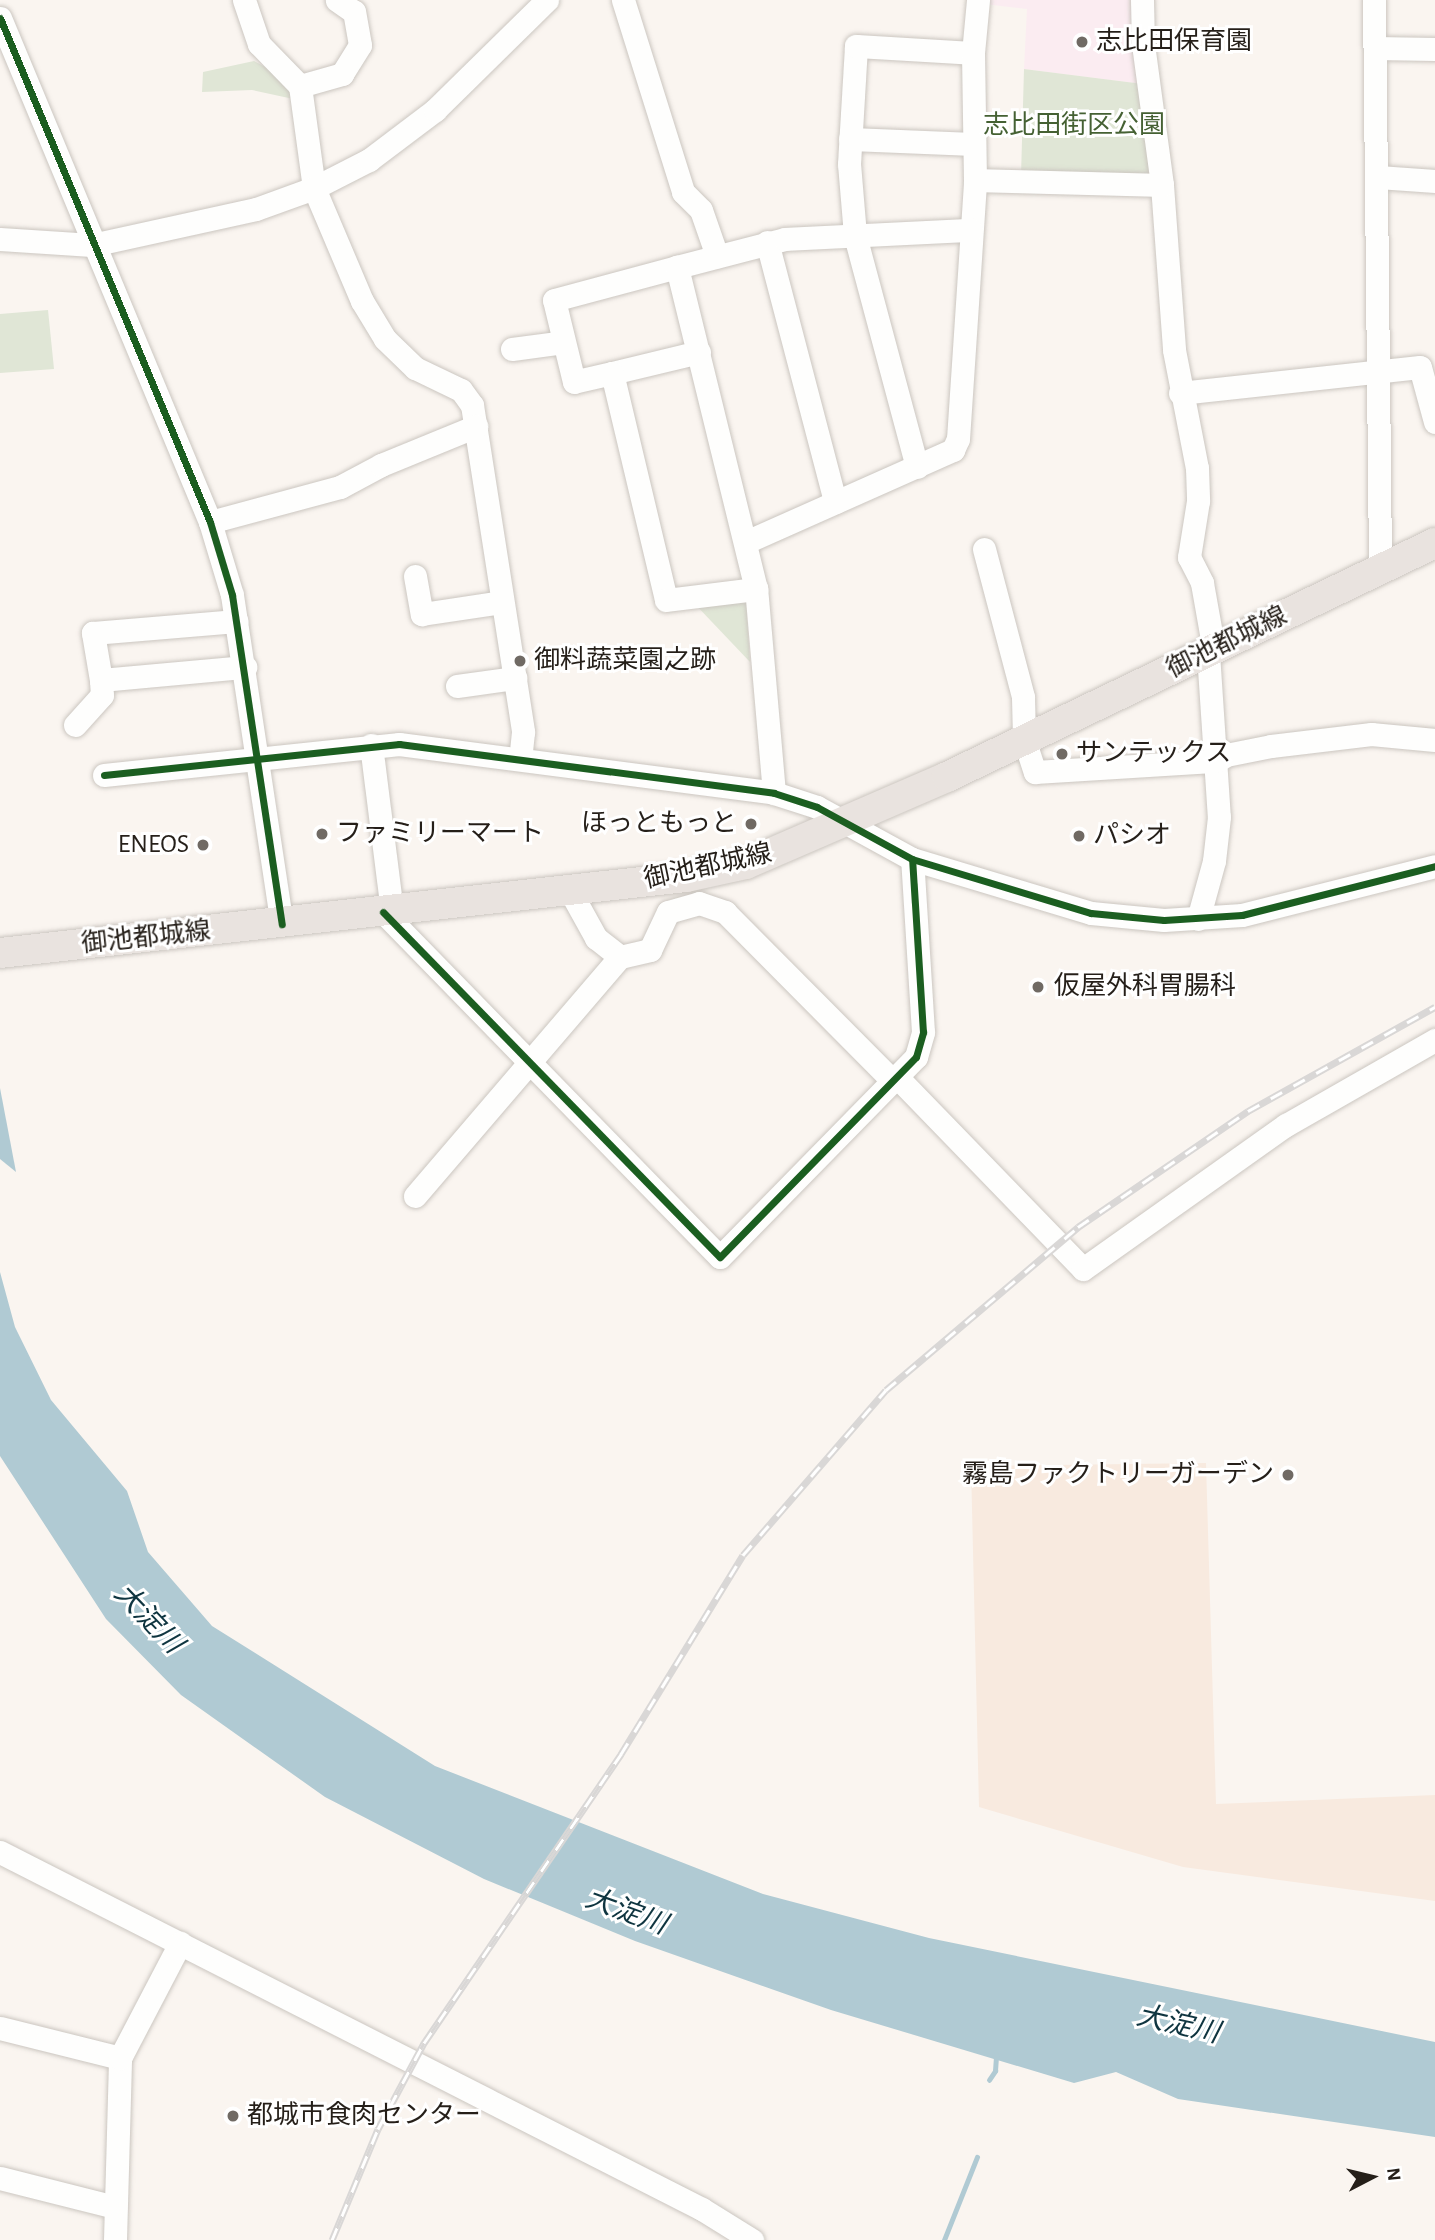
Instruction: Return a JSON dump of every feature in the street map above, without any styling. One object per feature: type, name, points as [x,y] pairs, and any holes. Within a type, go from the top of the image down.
[{"type":"main road","name":"御池都城線","points":[[0,953],[570,891],[686,877],[746,864],[848,823],[1435,543]]},
{"type":"street","points":[[244,0],[259,44],[300,86],[314,188],[362,301],[385,339],[415,368],[461,390],[472,405],[523,732],[520,759]]},
{"type":"street","points":[[300,86],[342,74],[360,45],[354,12],[337,0]]},
{"type":"street","points":[[0,239],[92,245],[256,209],[314,188],[369,159],[435,110],[547,0]]},
{"type":"street","points":[[623,0],[683,192],[701,210],[717,256]]},
{"type":"street","points":[[746,542],[953,450],[958,439],[975,180],[973,53],[978,0]]},
{"type":"street","points":[[1142,0],[1143,44],[1162,185],[1180,393],[1197,468],[1198,501],[1189,557],[1202,583],[1212,639],[1208,653],[1217,761],[1215,850],[1198,919]]},
{"type":"street","points":[[1374,0],[1378,177],[1380,569]]},
{"type":"street","points":[[3,31],[210,523],[236,621],[245,667],[255,759],[282,924]]},
{"type":"street","points":[[917,467],[855,235],[850,139],[856,46],[973,53]]},
{"type":"street","points":[[1375,48],[1435,49]]},
{"type":"street","points":[[850,139],[974,144]]},
{"type":"street","points":[[1378,177],[1435,181]]},
{"type":"street","points":[[975,180],[1162,185]]},
{"type":"street","points":[[699,352],[574,382],[554,300],[767,242],[971,230]]},
{"type":"street","points":[[767,242],[835,502]]},
{"type":"street","points":[[677,267],[756,589],[774,793]]},
{"type":"street","points":[[512,349],[564,342]]},
{"type":"street","points":[[1180,393],[1379,374],[1420,367],[1435,422]]},
{"type":"street","points":[[612,373],[666,600],[756,589]]},
{"type":"street","points":[[210,523],[340,487],[381,465],[476,426]]},
{"type":"street","points":[[984,549],[1023,697],[1024,739],[1035,772],[1217,761],[1226,755],[1271,746],[1371,734],[1435,740]]},
{"type":"street","points":[[415,576],[422,614],[501,602]]},
{"type":"street","points":[[75,725],[102,695],[93,633],[236,621]]},
{"type":"street","points":[[101,680],[245,667]]},
{"type":"street","points":[[457,686],[515,678]]},
{"type":"street","points":[[371,745],[387,912],[531,1065],[720,1258],[916,1057],[923,1032],[912,859]]},
{"type":"street","points":[[104,775],[371,745],[433,746],[774,793],[796,797],[912,859],[1091,913],[1198,919],[1242,915],[1435,866]]},
{"type":"street","points":[[570,891],[596,938],[620,957]]},
{"type":"street","points":[[415,1196],[531,1065],[620,957],[650,950],[668,912],[699,903],[713,904],[895,1079],[1083,1269],[1286,1125],[1435,1040]]},
{"type":"street","points":[[0,1852],[702,2209],[752,2240]]},
{"type":"street","points":[[115,2240],[120,2058],[180,1943]]},
{"type":"street","points":[[0,2028],[120,2058]]},
{"type":"street","points":[[0,2178],[115,2207]]},
{"type":"shaded area","name":"志比田保育園","points":[[984,0],[1137,0],[1143,84],[1024,69],[1027,9],[984,4]]},
{"type":"shaded area","points":[[1206,1463],[1216,1804],[1435,1795],[1435,1901],[1183,1867],[979,1807],[971,1466]]},
{"type":"green space","points":[[254,61],[286,78],[298,100],[252,90],[202,92],[203,72]]},
{"type":"green space","name":"志比田街区公園","points":[[1024,69],[1143,84],[1157,175],[1021,176]]},
{"type":"green space","points":[[48,310],[54,369],[0,373],[0,314]]},
{"type":"green space","points":[[746,599],[750,662],[692,601]]},
{"type":"water","points":[[0,1088],[16,1172],[0,1159]]},
{"type":"water","name":"大淀川","points":[[0,1272],[15,1327],[51,1400],[127,1491],[148,1552],[212,1626],[435,1766],[763,1894],[929,1938],[1435,2042],[1435,2137],[1178,2099],[1116,2072],[1074,2083],[831,2010],[635,1941],[484,1879],[325,1797],[181,1695],[106,1619],[0,1456]]},
{"type":"waterway","points":[[989,2080],[995,2071],[996,2055]]},
{"type":"waterway","points":[[944,2240],[977,2157]]},
{"type":"railway","points":[[332,2240],[378,2129],[424,2043],[621,1754],[743,1555],[886,1390],[1078,1227],[1248,1111],[1435,1007]]},
{"type":"cycle path","points":[[0,18],[210,522],[232,595],[282,924]]},
{"type":"cycle path","points":[[104,775],[399,744],[774,793],[817,807],[912,859],[1091,913],[1164,920],[1242,915],[1435,866]]},
{"type":"cycle path","points":[[383,912],[720,1257],[916,1057],[923,1032],[912,859]]},
{"type":"place","name":"志比田保育園","points":[[1082,42]]},
{"type":"place","name":"御料蔬菜園之跡","points":[[520,661]]},
{"type":"place","name":"サンテックス","points":[[1062,754]]},
{"type":"place","name":"ほっともっと","points":[[751,824]]},
{"type":"place","name":"ファミリーマート","points":[[322,834]]},
{"type":"place","name":"パシオ","points":[[1079,836]]},
{"type":"place","name":"ENEOS","points":[[203,845]]},
{"type":"place","name":"仮屋外科胃腸科","points":[[1038,987]]},
{"type":"place","name":"霧島ファクトリーガーデン","points":[[1288,1475]]},
{"type":"place","name":"都城市食肉センター","points":[[233,2116]]}]
